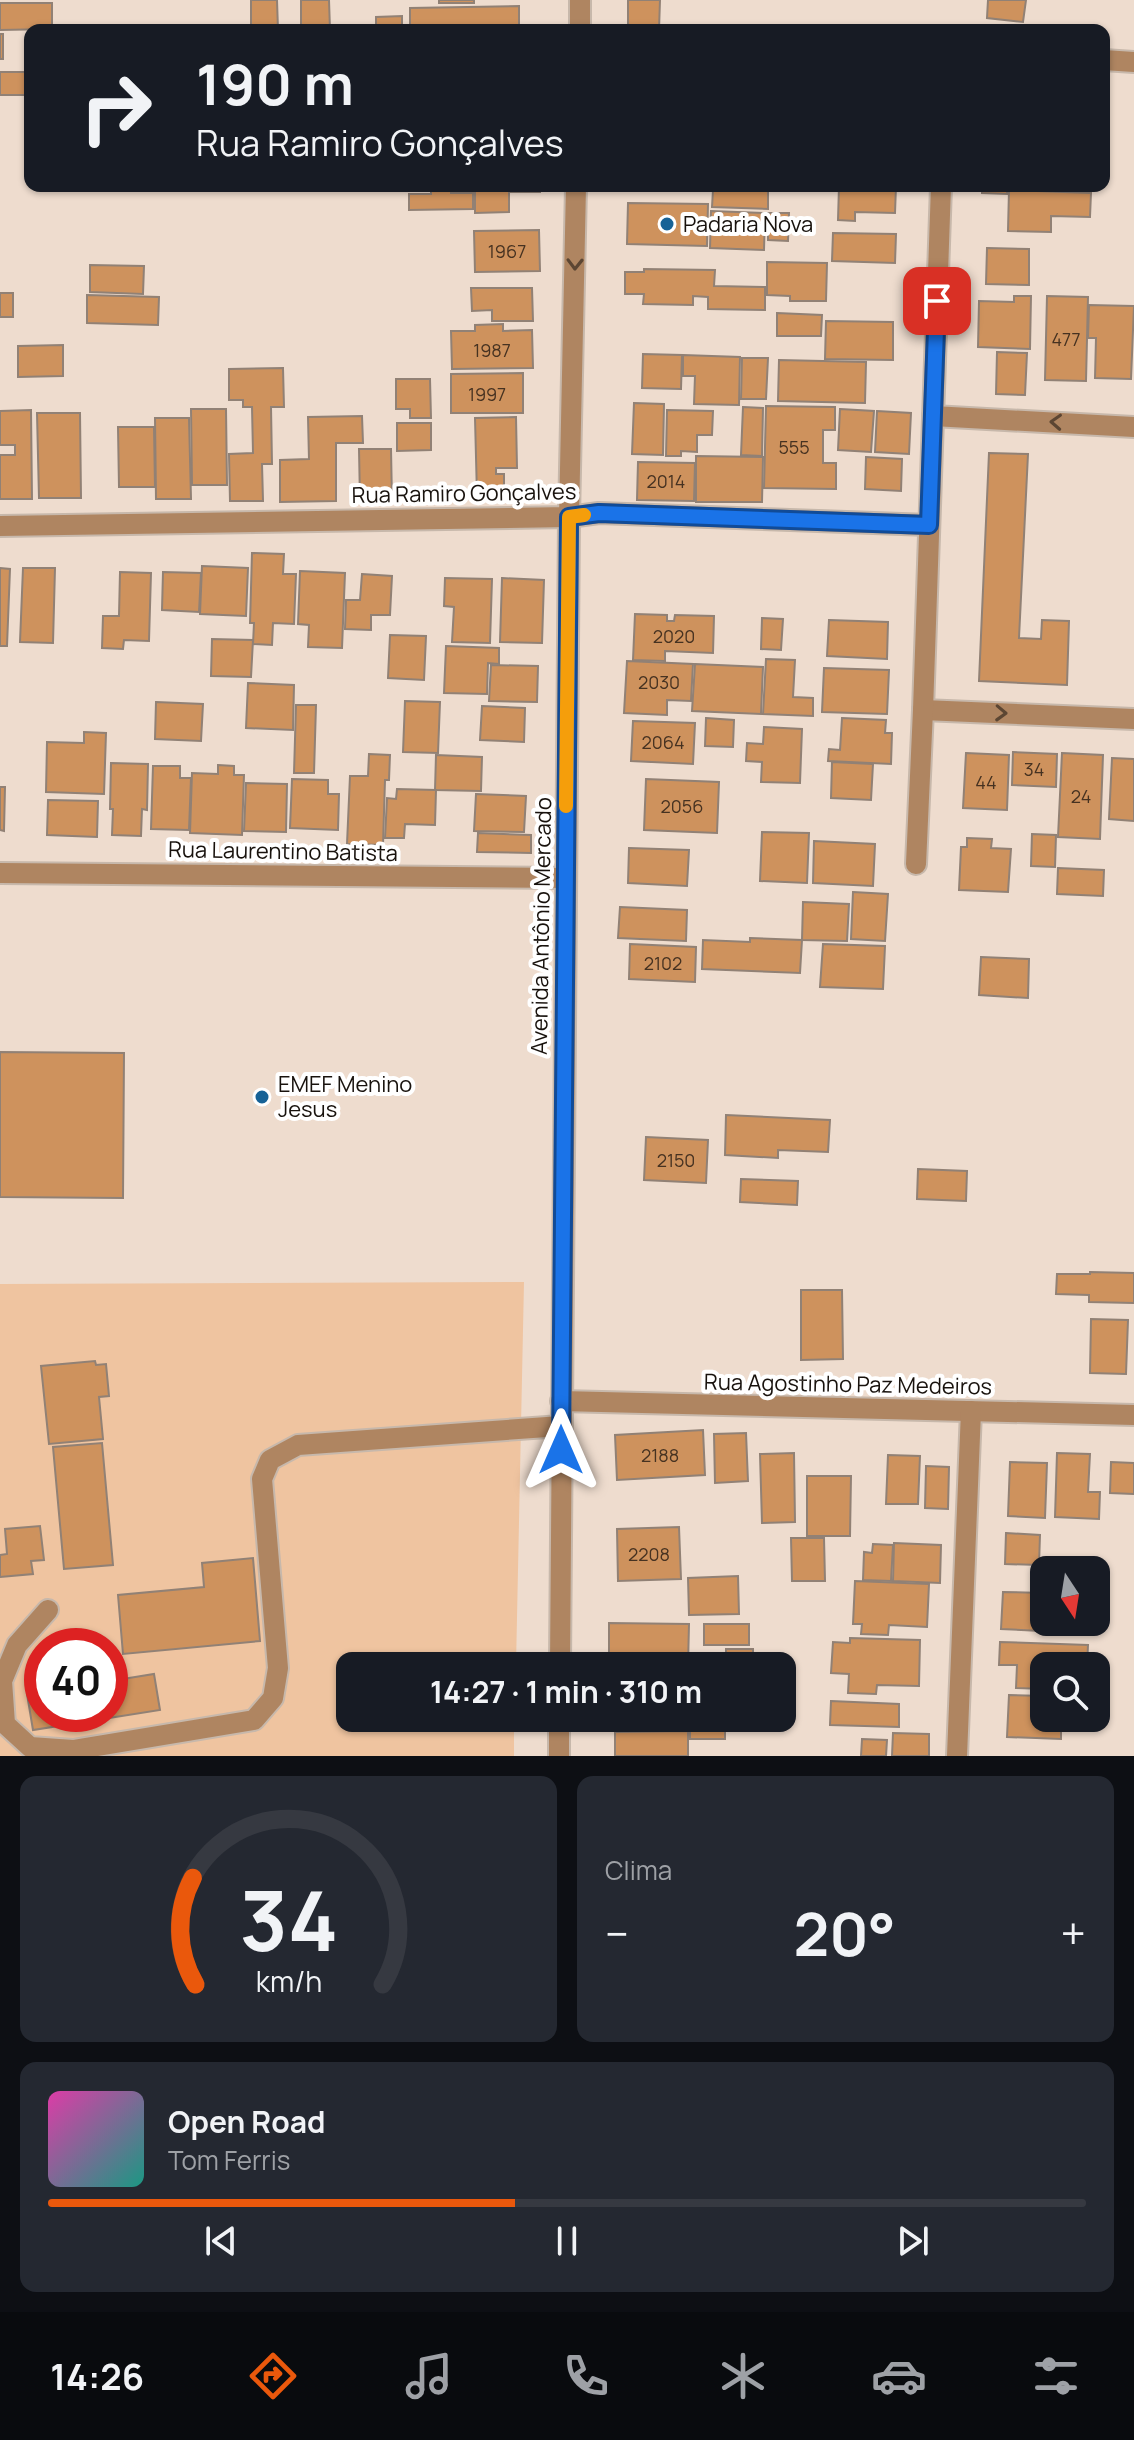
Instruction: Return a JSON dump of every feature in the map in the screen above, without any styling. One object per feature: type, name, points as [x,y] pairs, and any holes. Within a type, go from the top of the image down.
[{"type":"street","points":[[580,0],[580,24]]},
{"type":"street","points":[[1110,60],[1134,62]]},
{"type":"street","name":"Avenida Antônio Mercado","points":[[560,1652],[565,878],[576,192]]},
{"type":"street","points":[[916,864],[941,192]]},
{"type":"street","points":[[933,416],[1134,427]]},
{"type":"street","name":"Rua Ramiro Gonçalves","points":[[0,526],[569,517],[599,513],[929,525]]},
{"type":"street","points":[[923,710],[1134,719]]},
{"type":"street","name":"Rua Laurentino Batista","points":[[0,873],[565,878]]},
{"type":"street","name":"Rua Agostinho Paz Medeiros","points":[[561,1401],[1134,1415]]},
{"type":"street","points":[[957,1756],[971,1411]]},
{"type":"street","points":[[48,1610],[17,1645],[2,1681],[5,1724],[30,1747],[73,1750],[254,1720],[273,1698],[278,1668],[262,1479],[270,1460],[298,1445],[561,1426]]},
{"type":"street","points":[[559,1732],[559,1756]]},
{"type":"shaded area","points":[[524,1282],[516,1652],[336,1652],[336,1732],[514,1732],[514,1756],[0,1756],[0,1284]]},
{"type":"building","points":[[251,0],[277,0],[278,24],[251,24]]},
{"type":"building","points":[[301,0],[329,0],[330,24],[301,24]]},
{"type":"building","points":[[439,0],[474,0],[474,3],[439,3]]},
{"type":"building","points":[[628,0],[660,0],[659,24],[628,24]]},
{"type":"building","points":[[988,0],[1026,0],[1023,22],[987,18]]},
{"type":"building","points":[[0,3],[52,3],[52,24],[24,24],[24,30],[0,30]]},
{"type":"building","points":[[519,6],[519,24],[410,24],[410,8]]},
{"type":"building","points":[[402,16],[402,24],[376,24],[376,17]]},
{"type":"building","points":[[0,34],[3,34],[3,59],[0,59]]},
{"type":"building","points":[[0,72],[24,72],[24,95],[0,95]]},
{"type":"building","points":[[475,192],[509,192],[509,212],[475,213]]},
{"type":"building","points":[[713,192],[768,192],[768,209],[712,207]]},
{"type":"building","points":[[839,192],[896,192],[895,213],[855,212],[855,221],[838,220]]},
{"type":"building","points":[[1009,192],[1091,193],[1090,217],[1051,216],[1051,232],[1008,231]]},
{"type":"building","points":[[473,193],[473,209],[409,210],[409,194]]},
{"type":"building","name":"Padaria Nova","points":[[628,203],[708,204],[707,246],[627,244]]},
{"type":"building","points":[[711,211],[765,213],[764,250],[710,248]]},
{"type":"building","points":[[768,213],[789,213],[788,241],[768,240]]},
{"type":"building","points":[[539,230],[540,271],[475,272],[474,231]]},
{"type":"building","points":[[833,233],[896,234],[895,263],[832,261]]},
{"type":"building","points":[[987,248],[1029,249],[1029,285],[986,284]]},
{"type":"building","points":[[767,262],[827,263],[826,301],[790,301],[790,296],[767,295]]},
{"type":"building","points":[[90,265],[144,266],[143,294],[90,292]]},
{"type":"building","points":[[644,269],[715,270],[714,286],[765,287],[765,310],[708,309],[708,297],[693,296],[693,305],[643,304],[644,294],[625,294],[625,272],[644,272]]},
{"type":"building","points":[[471,288],[532,288],[533,321],[492,321],[492,310],[472,311]]},
{"type":"building","points":[[0,293],[13,293],[13,317],[0,317]]},
{"type":"building","points":[[87,295],[159,297],[158,325],[87,323]]},
{"type":"building","points":[[1014,296],[1031,296],[1030,349],[978,347],[979,301],[1014,302]]},
{"type":"building","points":[[1047,296],[1088,297],[1086,381],[1045,380]]},
{"type":"building","points":[[1089,305],[1134,306],[1131,379],[1095,378],[1096,338],[1088,338]]},
{"type":"building","points":[[777,313],[822,315],[821,336],[777,336]]},
{"type":"building","points":[[826,321],[893,322],[893,360],[825,359]]},
{"type":"building","points":[[503,324],[503,331],[532,330],[533,368],[452,369],[451,331],[475,331],[475,325]]},
{"type":"building","points":[[63,345],[63,376],[18,377],[18,346]]},
{"type":"building","points":[[997,352],[1027,353],[1025,395],[996,394]]},
{"type":"building","points":[[643,354],[682,355],[681,389],[642,388]]},
{"type":"building","points":[[683,355],[740,357],[739,405],[694,404],[695,376],[683,376]]},
{"type":"building","points":[[742,358],[768,358],[766,399],[741,399]]},
{"type":"building","points":[[779,360],[866,362],[865,403],[778,401]]},
{"type":"building","points":[[283,368],[284,407],[271,407],[272,464],[262,464],[263,501],[230,501],[229,454],[253,453],[252,407],[243,407],[243,400],[229,400],[229,369]]},
{"type":"building","points":[[523,373],[523,413],[451,413],[451,374]]},
{"type":"building","points":[[396,379],[430,379],[431,418],[410,418],[410,409],[396,409]]},
{"type":"building","points":[[634,403],[664,404],[663,455],[632,454]]},
{"type":"building","points":[[766,406],[835,407],[835,430],[823,430],[823,463],[836,463],[836,489],[764,488]]},
{"type":"building","points":[[743,407],[763,408],[762,456],[741,455]]},
{"type":"building","points":[[191,409],[226,409],[227,485],[192,485]]},
{"type":"building","points":[[840,409],[874,411],[871,452],[838,450]]},
{"type":"building","points":[[31,410],[32,499],[0,499],[0,455],[15,455],[15,445],[0,445],[0,411]]},
{"type":"building","points":[[667,410],[713,411],[712,435],[697,435],[697,452],[681,451],[681,456],[666,456]]},
{"type":"building","points":[[877,411],[911,413],[909,454],[875,452]]},
{"type":"building","points":[[37,413],[80,413],[81,498],[39,498]]},
{"type":"building","points":[[362,416],[363,443],[336,443],[336,501],[280,502],[280,460],[309,459],[308,417]]},
{"type":"building","points":[[516,417],[517,468],[496,468],[496,474],[504,474],[504,496],[477,496],[475,418]]},
{"type":"building","points":[[155,418],[189,418],[191,499],[156,499]]},
{"type":"building","points":[[397,423],[431,423],[431,450],[397,451]]},
{"type":"building","points":[[118,427],[154,427],[155,487],[119,487]]},
{"type":"building","points":[[359,449],[391,449],[392,501],[360,501]]},
{"type":"building","points":[[989,453],[1028,454],[1019,638],[1041,639],[1042,620],[1069,621],[1067,685],[979,681]]},
{"type":"building","points":[[696,456],[763,457],[762,502],[696,502]]},
{"type":"building","points":[[866,457],[902,459],[901,491],[865,489]]},
{"type":"building","points":[[638,462],[695,463],[694,501],[637,500]]},
{"type":"building","points":[[252,553],[284,554],[283,574],[296,574],[294,624],[273,623],[272,645],[253,644],[254,623],[250,623]]},
{"type":"building","points":[[202,566],[248,568],[246,616],[200,614]]},
{"type":"building","points":[[0,568],[10,569],[7,646],[0,646]]},
{"type":"building","points":[[23,568],[55,568],[53,643],[20,642]]},
{"type":"building","points":[[300,571],[345,573],[342,648],[308,647],[309,625],[298,624]]},
{"type":"building","points":[[120,572],[151,573],[149,641],[124,640],[123,649],[102,648],[103,616],[119,616]]},
{"type":"building","points":[[163,572],[201,573],[199,612],[162,610]]},
{"type":"building","points":[[362,574],[392,576],[390,615],[371,615],[371,630],[345,629],[346,600],[360,600]]},
{"type":"building","points":[[445,578],[492,579],[490,643],[452,642],[454,607],[444,606]]},
{"type":"building","points":[[502,578],[544,580],[542,643],[500,642]]},
{"type":"building","points":[[635,614],[667,615],[667,621],[674,621],[675,615],[714,616],[713,653],[665,651],[665,661],[633,660]]},
{"type":"building","points":[[762,618],[783,619],[781,650],[761,649]]},
{"type":"building","points":[[829,620],[888,622],[887,659],[827,656]]},
{"type":"building","points":[[390,635],[426,636],[424,680],[388,678]]},
{"type":"building","points":[[212,639],[253,640],[251,677],[211,676]]},
{"type":"building","points":[[446,646],[499,648],[499,664],[488,663],[487,694],[444,693]]},
{"type":"building","points":[[766,659],[795,660],[793,697],[813,698],[813,716],[763,714]]},
{"type":"building","points":[[627,661],[693,664],[691,701],[667,700],[667,715],[624,713]]},
{"type":"building","points":[[695,664],[763,667],[761,714],[692,711]]},
{"type":"building","points":[[491,665],[538,666],[537,702],[489,701]]},
{"type":"building","points":[[824,668],[889,670],[887,714],[822,712]]},
{"type":"building","points":[[248,683],[294,685],[293,730],[246,728]]},
{"type":"building","points":[[405,701],[440,702],[438,753],[403,752]]},
{"type":"building","points":[[156,702],[203,704],[201,741],[155,739]]},
{"type":"building","points":[[296,705],[316,705],[314,773],[294,773]]},
{"type":"building","points":[[482,706],[525,708],[524,742],[480,740]]},
{"type":"building","points":[[706,718],[734,720],[733,747],[705,746]]},
{"type":"building","points":[[842,718],[886,720],[885,733],[892,733],[891,764],[828,761],[829,749],[840,750]]},
{"type":"building","points":[[633,721],[695,723],[693,764],[631,761]]},
{"type":"building","points":[[764,727],[802,729],[800,783],[761,782],[762,762],[746,761],[747,743],[763,744]]},
{"type":"building","points":[[84,732],[106,733],[104,794],[46,792],[47,742],[84,743]]},
{"type":"building","points":[[1013,752],[1057,754],[1056,787],[1012,785]]},
{"type":"building","points":[[966,753],[1009,755],[1007,810],[963,808]]},
{"type":"building","points":[[1062,753],[1103,755],[1100,839],[1058,837]]},
{"type":"building","points":[[369,754],[390,755],[389,780],[385,780],[383,845],[347,844],[350,776],[368,776]]},
{"type":"building","points":[[436,755],[482,757],[481,791],[435,790]]},
{"type":"building","points":[[1112,758],[1134,759],[1134,821],[1109,819]]},
{"type":"building","points":[[832,762],[873,764],[871,800],[831,798]]},
{"type":"building","points":[[111,763],[148,764],[147,810],[142,809],[141,836],[112,835]]},
{"type":"building","points":[[218,765],[234,766],[234,775],[244,775],[242,835],[190,833],[192,773],[218,774]]},
{"type":"building","points":[[153,766],[180,766],[180,778],[191,778],[189,830],[151,829]]},
{"type":"building","points":[[292,779],[328,780],[328,794],[339,794],[338,830],[290,828]]},
{"type":"building","points":[[646,779],[719,782],[717,833],[644,830]]},
{"type":"building","points":[[246,783],[287,784],[286,832],[244,831]]},
{"type":"building","points":[[0,787],[5,787],[4,831],[0,830]]},
{"type":"building","points":[[397,789],[436,790],[435,825],[405,824],[404,838],[385,838],[387,798],[396,799]]},
{"type":"building","points":[[476,794],[526,796],[524,832],[474,831]]},
{"type":"building","points":[[48,800],[98,801],[97,837],[47,835]]},
{"type":"building","points":[[762,832],[809,833],[807,883],[760,881]]},
{"type":"building","points":[[478,833],[531,835],[531,853],[477,852]]},
{"type":"building","points":[[1032,834],[1056,835],[1055,867],[1031,866]]},
{"type":"building","points":[[967,838],[992,839],[991,848],[1011,849],[1008,892],[959,890],[961,847],[967,847]]},
{"type":"building","points":[[814,841],[875,844],[873,886],[813,883]]},
{"type":"building","points":[[629,848],[689,850],[687,886],[628,883]]},
{"type":"building","points":[[1058,868],[1104,870],[1103,896],[1057,894]]},
{"type":"building","points":[[853,892],[888,894],[885,941],[851,939]]},
{"type":"building","points":[[803,902],[849,904],[847,941],[802,940]]},
{"type":"building","points":[[620,907],[687,910],[686,941],[618,938]]},
{"type":"building","points":[[750,938],[802,940],[800,973],[702,969],[703,940],[750,942]]},
{"type":"building","points":[[630,944],[696,947],[695,982],[629,979]]},
{"type":"building","points":[[823,944],[885,946],[883,989],[820,987]]},
{"type":"building","points":[[981,957],[1029,959],[1028,998],[979,995]]},
{"type":"building","points":[[0,1052],[124,1053],[123,1198],[0,1197]]},
{"type":"building","points":[[726,1115],[830,1120],[828,1152],[778,1150],[778,1158],[725,1155]]},
{"type":"building","points":[[646,1137],[708,1140],[706,1183],[644,1180]]},
{"type":"building","points":[[918,1169],[967,1171],[966,1201],[917,1199]]},
{"type":"building","points":[[741,1179],[798,1181],[797,1205],[740,1202]]},
{"type":"building","points":[[1134,1273],[1134,1303],[1089,1302],[1089,1295],[1056,1294],[1057,1274]]},
{"type":"building","points":[[801,1290],[842,1290],[843,1359],[801,1360]]},
{"type":"building","points":[[1091,1319],[1128,1320],[1126,1374],[1090,1373]]},
{"type":"building","points":[[95,1361],[96,1365],[106,1364],[109,1396],[99,1397],[103,1439],[49,1444],[41,1366]]},
{"type":"building","points":[[703,1430],[705,1475],[617,1480],[615,1435]]},
{"type":"building","points":[[746,1433],[748,1481],[715,1483],[714,1434]]},
{"type":"building","points":[[102,1443],[113,1565],[64,1569],[53,1447]]},
{"type":"building","points":[[794,1453],[795,1522],[762,1523],[760,1454]]},
{"type":"building","points":[[1057,1453],[1090,1454],[1088,1492],[1100,1492],[1099,1519],[1055,1517]]},
{"type":"building","points":[[888,1455],[920,1456],[918,1504],[886,1504]]},
{"type":"building","points":[[1010,1462],[1047,1463],[1045,1518],[1008,1516]]},
{"type":"building","points":[[1111,1462],[1134,1463],[1134,1494],[1110,1493]]},
{"type":"building","points":[[926,1466],[949,1467],[948,1509],[925,1508]]},
{"type":"building","points":[[807,1476],[851,1476],[850,1536],[807,1536]]},
{"type":"building","points":[[40,1526],[44,1560],[31,1561],[33,1574],[0,1577],[0,1555],[7,1554],[5,1529]]},
{"type":"building","points":[[679,1527],[681,1579],[618,1581],[617,1529]]},
{"type":"building","points":[[1006,1533],[1040,1535],[1039,1556],[1030,1556],[1030,1565],[1005,1564]]},
{"type":"building","points":[[791,1538],[824,1538],[825,1581],[792,1581]]},
{"type":"building","points":[[894,1543],[941,1545],[940,1583],[893,1581]]},
{"type":"building","points":[[873,1544],[893,1545],[891,1581],[863,1580],[864,1552],[872,1553]]},
{"type":"building","points":[[253,1558],[260,1641],[128,1654],[128,1628],[121,1628],[118,1595],[204,1587],[202,1563]]},
{"type":"building","points":[[738,1576],[739,1614],[689,1615],[688,1578]]},
{"type":"building","points":[[855,1581],[929,1584],[927,1627],[889,1625],[888,1635],[861,1634],[862,1624],[853,1624]]},
{"type":"building","points":[[1003,1592],[1030,1593],[1030,1630],[1001,1629]]},
{"type":"building","points":[[609,1623],[689,1624],[688,1652],[609,1652]]},
{"type":"building","points":[[704,1624],[749,1624],[749,1645],[704,1645]]},
{"type":"building","points":[[850,1638],[920,1640],[919,1686],[877,1685],[876,1694],[848,1693],[849,1674],[831,1673],[833,1642],[850,1643]]},
{"type":"building","points":[[1000,1642],[1088,1645],[1088,1652],[1030,1652],[1030,1688],[1016,1688],[1017,1665],[999,1665]]},
{"type":"building","points":[[726,1649],[753,1649],[753,1652],[726,1652]]},
{"type":"building","points":[[154,1674],[160,1710],[128,1715],[128,1678]]},
{"type":"building","points":[[1009,1695],[1030,1696],[1030,1732],[1061,1732],[1061,1739],[1007,1737]]},
{"type":"building","points":[[831,1701],[899,1704],[899,1727],[830,1725]]},
{"type":"building","points":[[615,1732],[688,1732],[688,1756],[615,1756]]},
{"type":"building","points":[[690,1732],[725,1732],[725,1739],[690,1739]]},
{"type":"building","points":[[893,1733],[929,1734],[929,1756],[892,1756]]},
{"type":"building","points":[[862,1739],[887,1740],[886,1756],[861,1756]]},
{"type":"slow traffic","points":[[566,806],[569,517],[584,515]]},
{"type":"place","name":"Padaria Nova","points":[[667,224]]},
{"type":"place","name":"EMEF Menino Jesus","points":[[262,1097]]},
{"type":"route","points":[[561,1450],[569,517],[599,513],[929,525],[937,301]]}]
